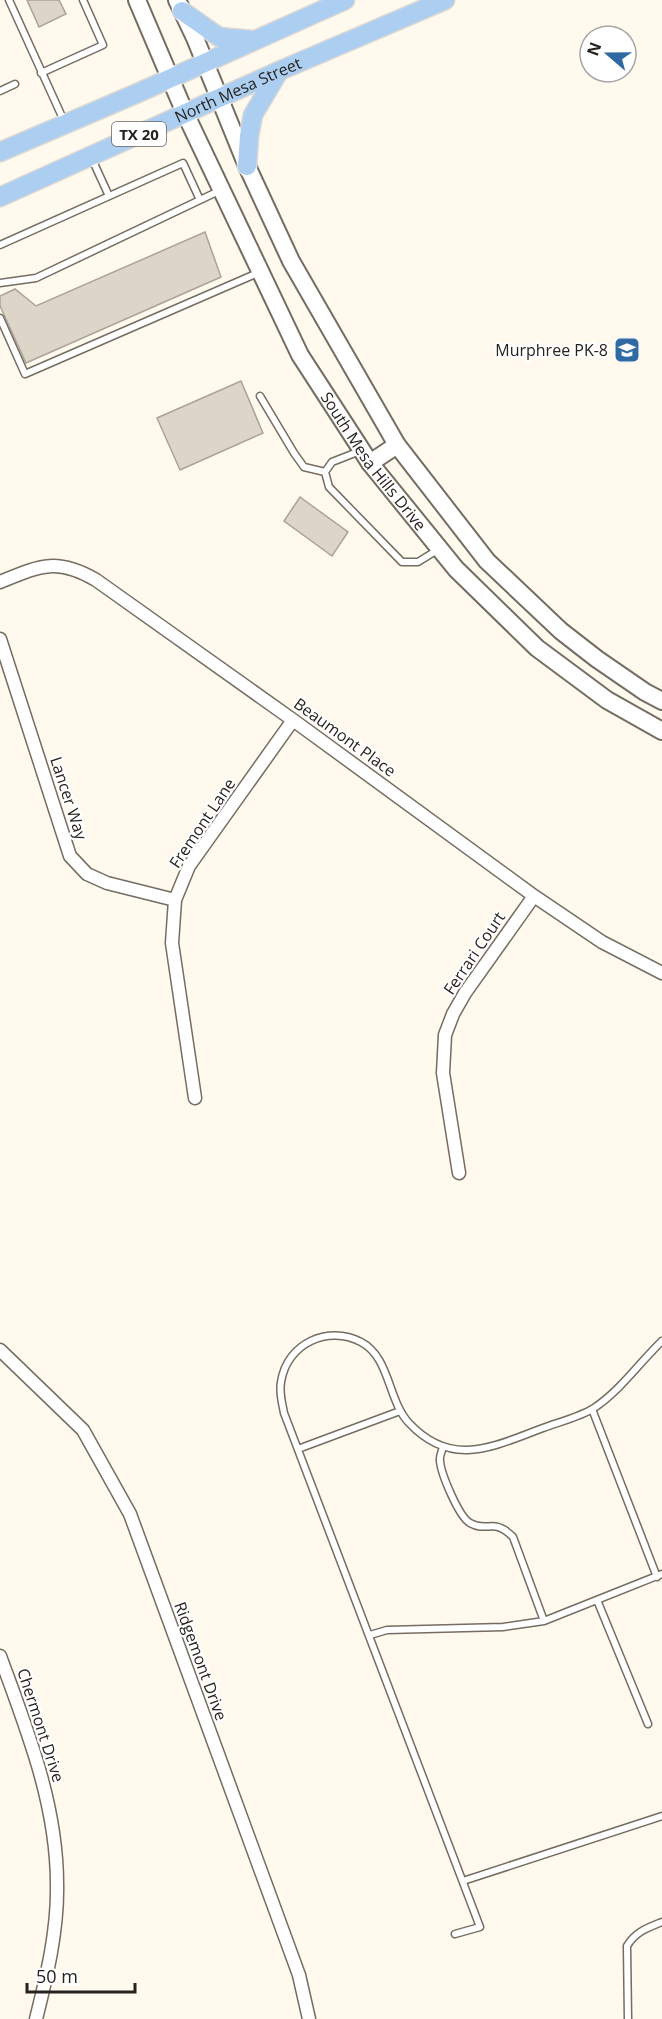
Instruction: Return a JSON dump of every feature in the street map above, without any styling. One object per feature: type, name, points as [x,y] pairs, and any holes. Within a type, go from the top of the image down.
[{"type":"main road","name":"TX 20","points":[[0,152],[345,0]]},
{"type":"main road","name":"North Mesa Street","points":[[0,197],[279,71],[445,0]]},
{"type":"main road","points":[[180,6],[219,37],[253,40]]},
{"type":"main road","points":[[247,166],[253,115],[279,71]]},
{"type":"street","name":"South Mesa Hills Drive","points":[[136,0],[185,113],[300,355],[366,457],[456,569],[537,648],[607,700],[662,731]]},
{"type":"street","name":"South Mesa Hills Drive","points":[[180,6],[247,166],[291,261],[397,445],[487,561],[561,631],[597,659],[662,701]]},
{"type":"street","points":[[366,457],[397,445]]},
{"type":"street","name":"Beaumont Place","points":[[0,582],[47,566],[64,566],[81,571],[293,720],[534,896],[602,942],[662,973]]},
{"type":"street","name":"Lancer Way","points":[[0,639],[70,856],[87,874],[107,883],[175,900]]},
{"type":"street","name":"Fremont Lane","points":[[195,1098],[172,943],[175,900],[189,866],[293,720]]},
{"type":"street","name":"Ferrari Court","points":[[459,1173],[443,1073],[445,1035],[453,1014],[465,993],[534,896]]},
{"type":"street","name":"Ridgemont Drive","points":[[1,1354],[83,1431],[130,1514],[299,1975],[309,2019]]},
{"type":"street","name":"Chermont Drive","points":[[0,1656],[38,1762],[55,1844],[57,1885],[55,1922],[50,1961],[36,2019]]},
{"type":"lane","points":[[9,0],[65,124]]},
{"type":"lane","points":[[41,73],[103,45],[83,0]]},
{"type":"lane","points":[[0,91],[15,84]]},
{"type":"lane","points":[[91,156],[109,196]]},
{"type":"lane","points":[[0,245],[183,163],[200,200]]},
{"type":"lane","points":[[0,283],[36,278],[222,190]]},
{"type":"lane","points":[[0,318],[25,374],[260,272]]},
{"type":"lane","points":[[260,396],[304,467],[325,472]]},
{"type":"lane","points":[[366,457],[332,462],[325,472],[329,487],[402,562],[418,562],[440,549]]},
{"type":"lane","points":[[455,1934],[480,1927],[284,1413],[280,1395],[281,1380],[292,1357],[314,1338],[328,1334],[340,1335],[364,1343],[379,1359],[400,1411],[409,1424],[442,1447],[465,1451],[485,1449],[592,1409],[619,1388],[643,1359],[662,1341]]},
{"type":"lane","points":[[370,1635],[387,1630],[503,1627],[544,1621],[659,1576],[592,1409]]},
{"type":"lane","points":[[298,1449],[400,1411]]},
{"type":"lane","points":[[442,1447],[440,1460],[457,1508],[473,1525],[497,1525],[513,1537],[544,1621]]},
{"type":"lane","points":[[597,1600],[648,1724]]},
{"type":"lane","points":[[463,1881],[662,1816]]},
{"type":"lane","points":[[628,2019],[627,1946],[640,1931],[662,1922]]},
{"type":"building","points":[[27,0],[59,0],[66,14],[39,27]]},
{"type":"building","points":[[205,232],[221,277],[26,363],[0,306],[0,296],[15,289],[36,306]]},
{"type":"building","points":[[241,381],[263,433],[180,470],[157,418]]},
{"type":"building","points":[[300,497],[348,532],[332,556],[284,521]]},
{"type":"place","name":"Murphree PK-8","points":[[627,350]]}]
